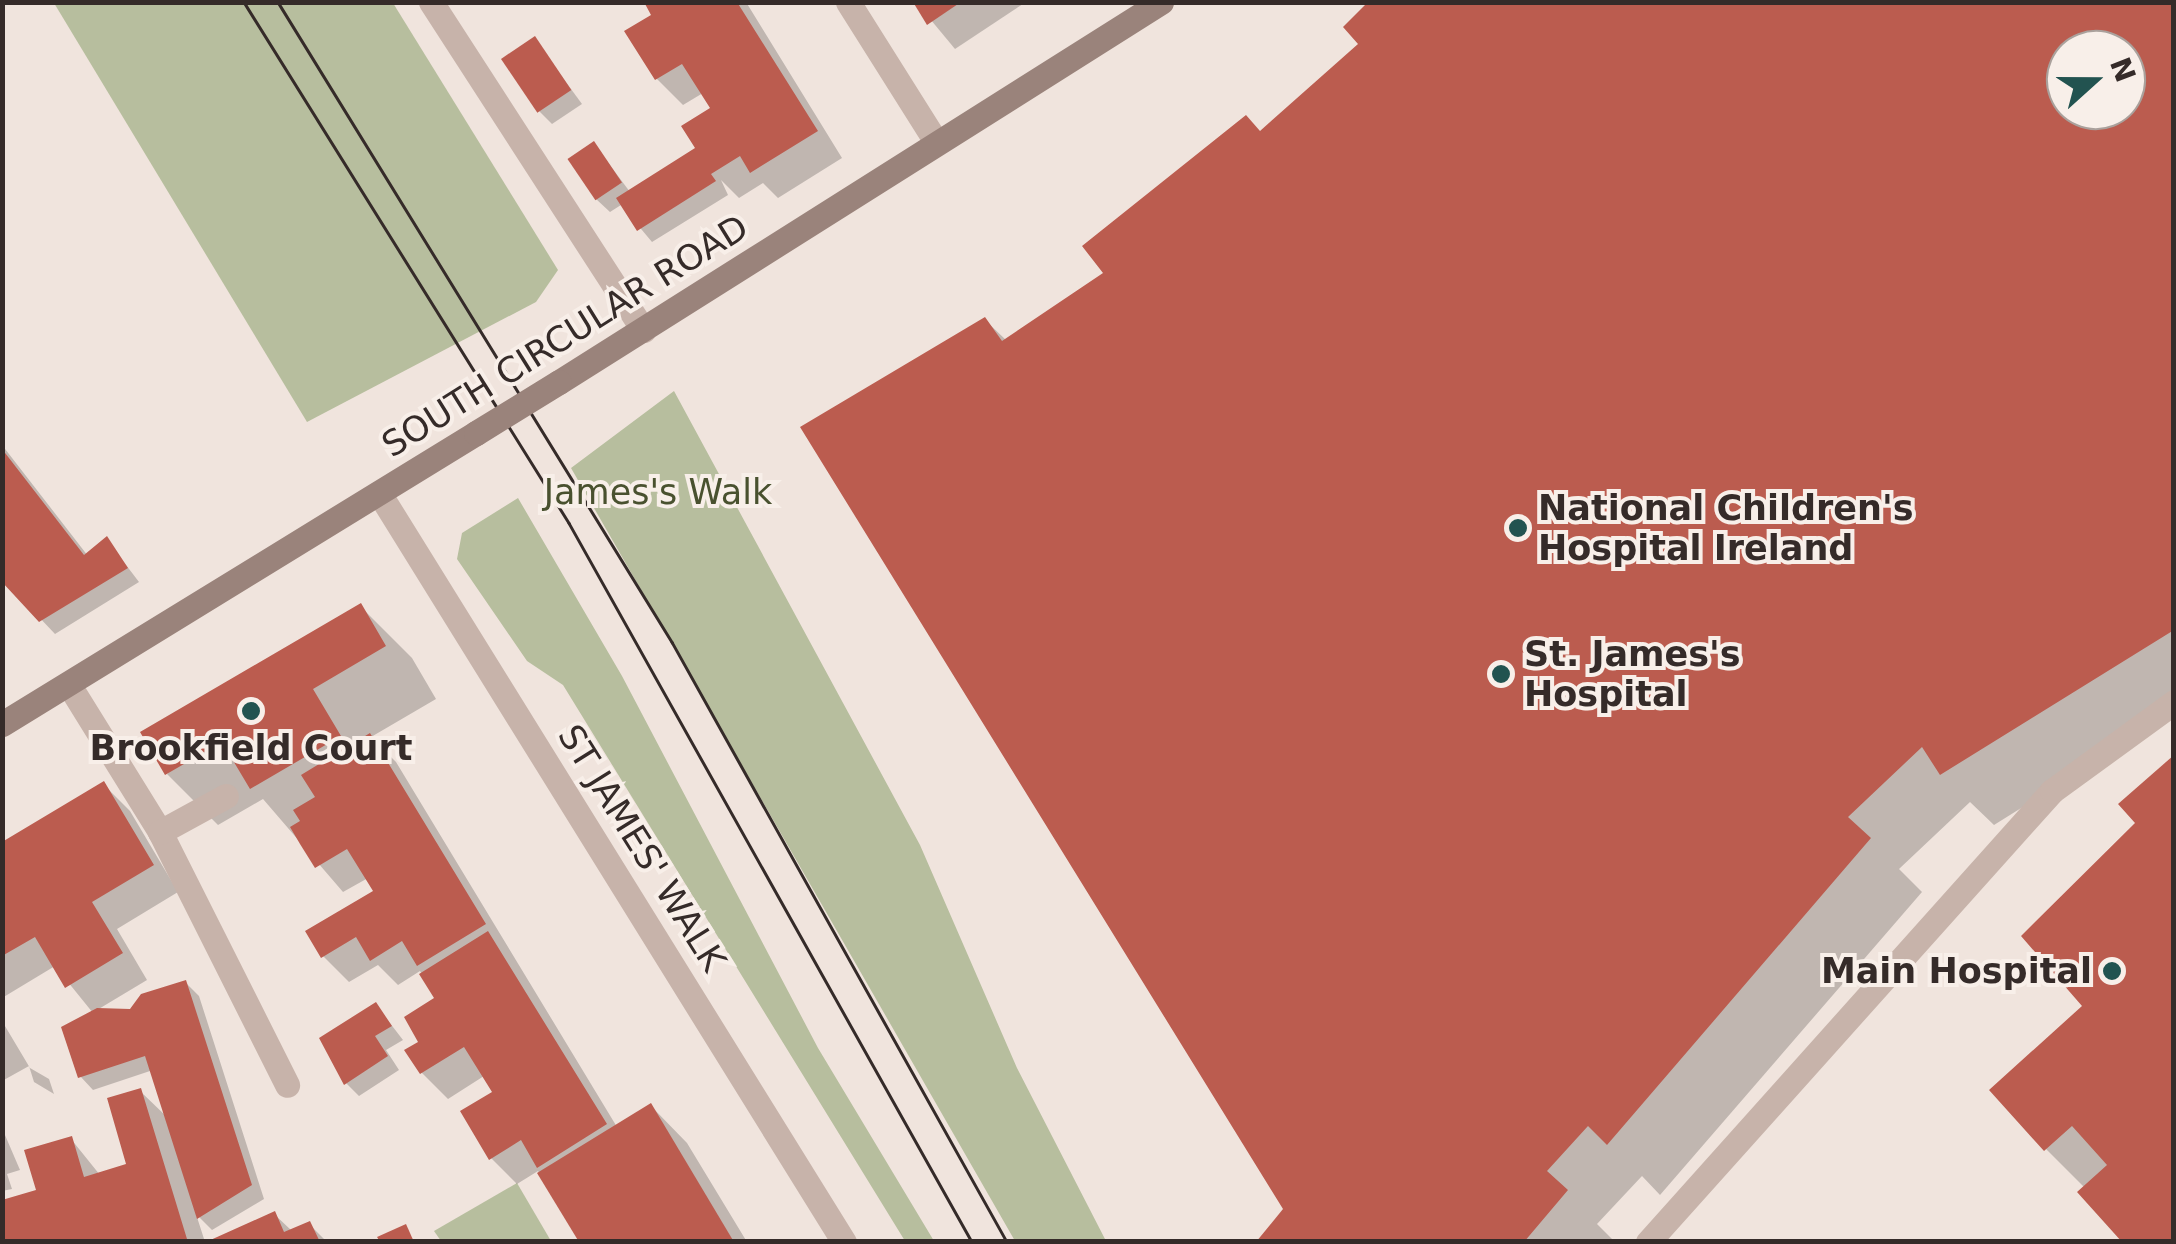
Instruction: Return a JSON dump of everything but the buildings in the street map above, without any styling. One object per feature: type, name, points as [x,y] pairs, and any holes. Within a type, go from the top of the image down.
[{"type":"main road","name":"SOUTH CIRCULAR ROAD","points":[[2,724],[643,330],[1161,2]]},
{"type":"street","points":[[431,2],[643,330]]},
{"type":"street","points":[[848,2],[936,142]]},
{"type":"street","name":"ST JAMES' WALK","points":[[379,493],[844,1242]]},
{"type":"street","points":[[69,684],[160,832],[287,1085]]},
{"type":"street","points":[[1648,1242],[2052,791],[2174,702]]},
{"type":"street","points":[[160,832],[226,796]]},
{"type":"green space","points":[[54,3],[393,3],[558,270],[536,302],[307,422]]},
{"type":"green space","name":"James's Walk","points":[[674,391],[920,845],[1017,1068],[1106,1241],[1015,1241],[571,468]]},
{"type":"green space","points":[[518,498],[622,676],[818,1048],[934,1241],[905,1241],[563,685],[527,661],[457,559],[462,533]]},
{"type":"green space","points":[[517,1183],[551,1241],[441,1241],[434,1231]]},
{"type":"tram line","points":[[244,2],[569,523],[972,1242]]},
{"type":"tram line","points":[[278,2],[672,642],[1007,1242]]},
{"type":"place","name":"National Children's Hospital Ireland","points":[[1518,528]]},
{"type":"place","name":"St. James's Hospital","points":[[1501,674]]},
{"type":"place","name":"Brookfield Court","points":[[251,711]]},
{"type":"place","name":"Main Hospital","points":[[2112,971]]}]
